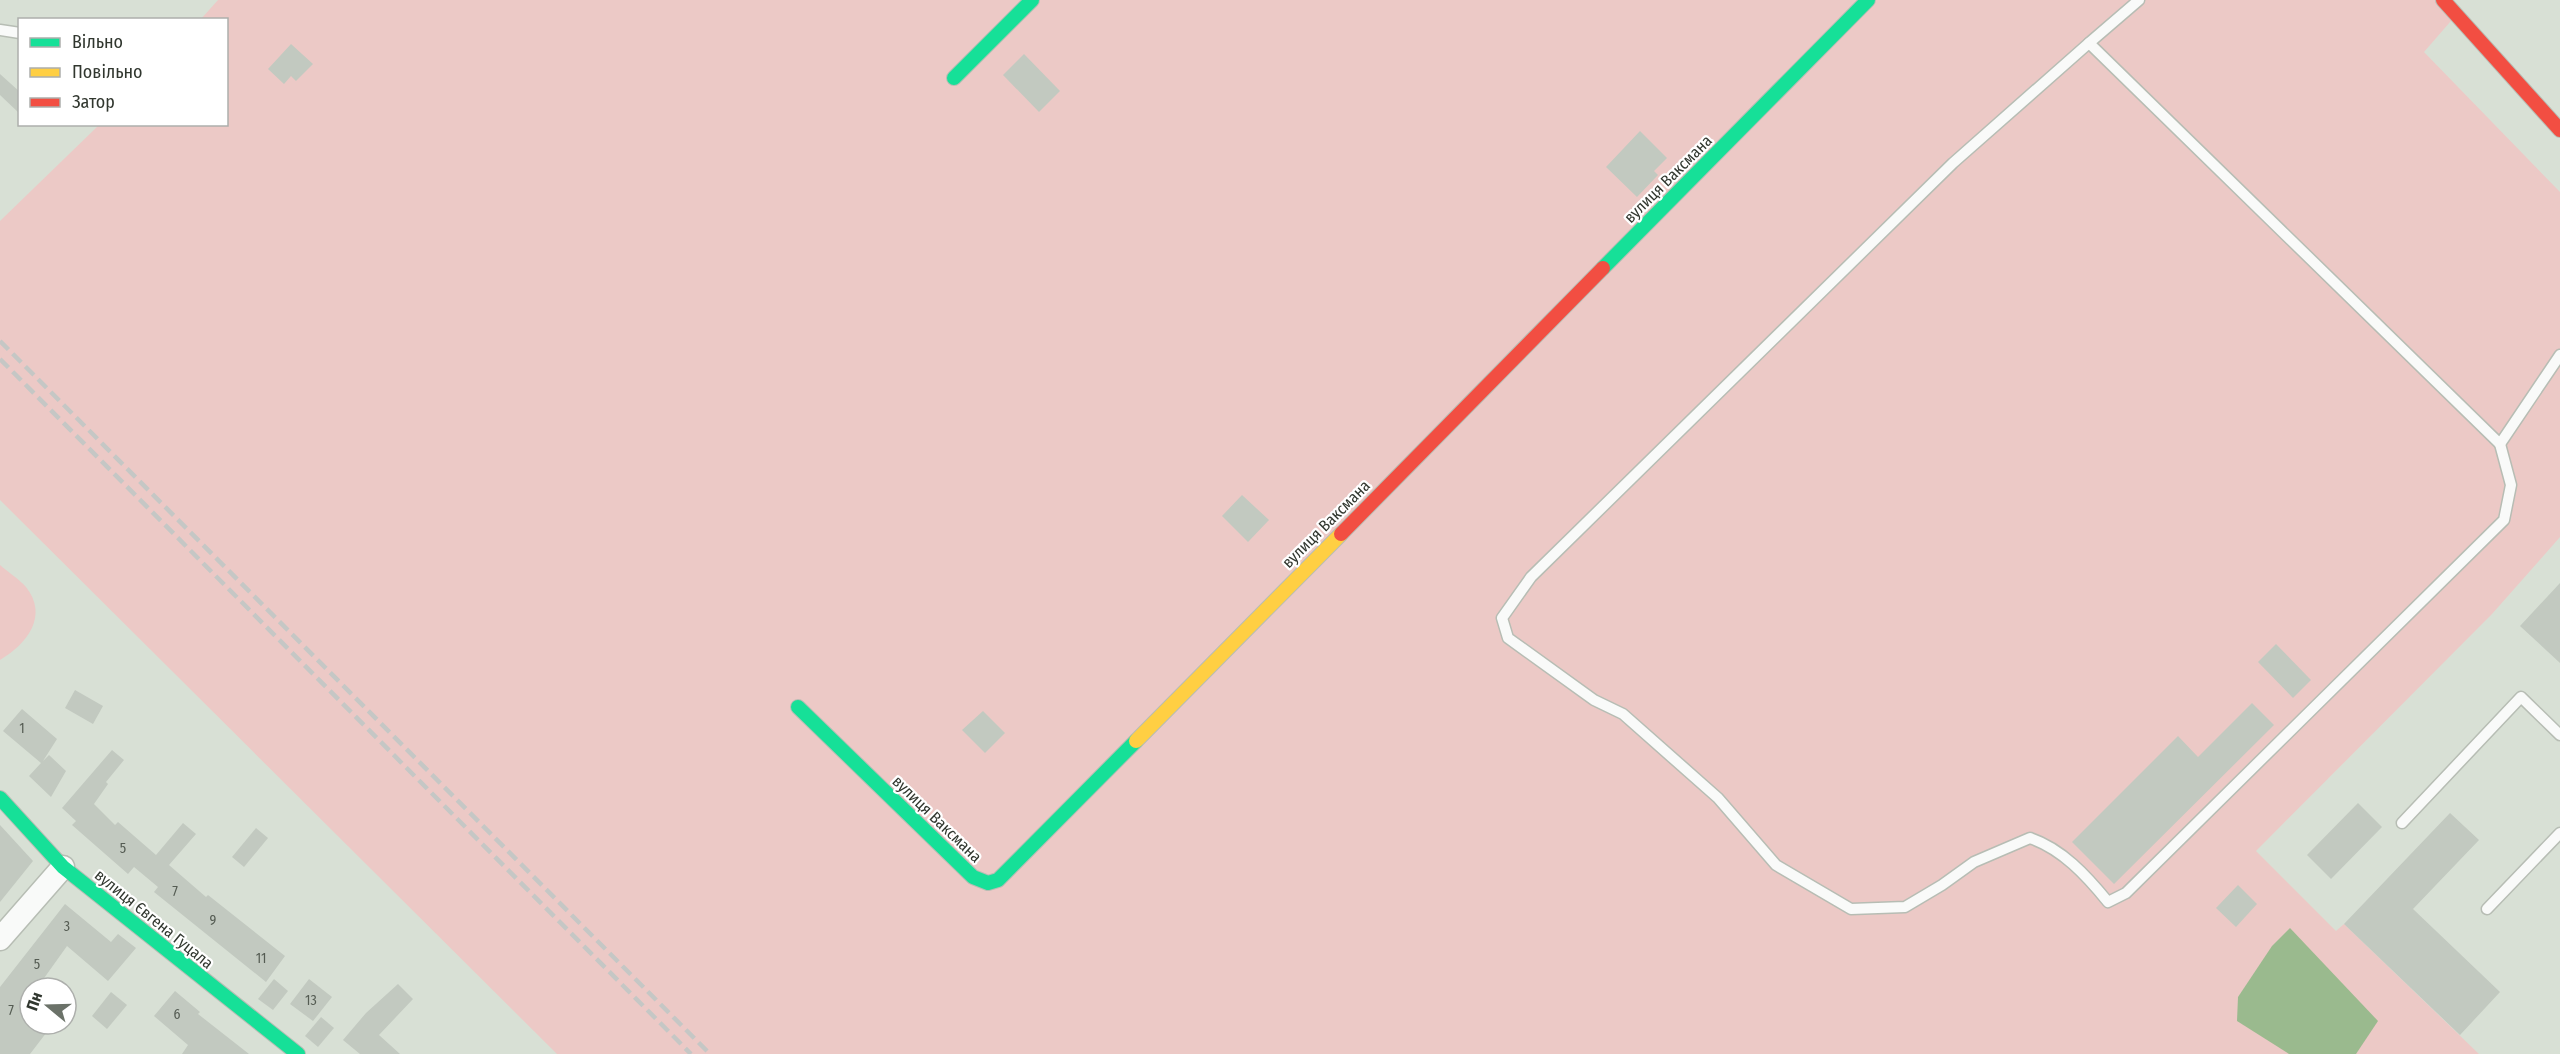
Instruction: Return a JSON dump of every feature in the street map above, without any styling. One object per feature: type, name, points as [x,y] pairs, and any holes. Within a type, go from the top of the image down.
[{"type":"street","points":[[954,78],[1032,0]]},
{"type":"street","name":"вулиця Ваксмана","points":[[798,707],[973,877],[988,883],[998,880],[1868,0]]},
{"type":"street","points":[[2443,0],[2560,130]]},
{"type":"street","name":"вулиця Євгена Гуцала","points":[[0,798],[63,867],[298,1054]]},
{"type":"street","points":[[0,939],[63,867]]},
{"type":"lane","points":[[2089,43],[2500,444],[2511,485],[2504,520],[2126,893],[2108,902],[2091,881],[2051,845],[2030,838],[1974,862],[1905,907],[1851,909],[1824,896],[1776,866],[1718,798],[1623,714],[1594,700],[1508,638],[1502,618],[1531,577],[1953,163],[2089,43],[2139,0]]},
{"type":"lane","points":[[0,30],[18,33]]},
{"type":"lane","points":[[2500,444],[2560,355]]},
{"type":"lane","points":[[2402,823],[2521,697],[2560,735]]},
{"type":"lane","points":[[2487,909],[2560,833]]},
{"type":"shaded area","points":[[218,0],[2443,0],[2457,14],[2424,52],[2560,192],[2560,537],[2492,614],[2256,851],[2336,931],[2344,924],[2479,1054],[557,1054],[0,500],[0,221],[98,126],[228,126],[228,18],[202,18]]},
{"type":"shaded area","points":[[0,565],[26,587],[33,598],[35,619],[26,638],[0,660]]},
{"type":"shaded area","points":[[2290,928],[2378,1021],[2356,1054],[2289,1054],[2237,1021],[2238,997],[2272,946]]},
{"type":"building","points":[[291,44],[313,64],[296,81],[291,76],[284,84],[268,69]]},
{"type":"building","points":[[1024,54],[1060,91],[1039,112],[1003,75]]},
{"type":"building","points":[[0,74],[18,90],[18,112],[0,95]]},
{"type":"building","points":[[1640,131],[1667,158],[1654,171],[1658,175],[1637,197],[1606,167]]},
{"type":"building","points":[[1242,495],[1269,520],[1248,542],[1222,516]]},
{"type":"building","points":[[2560,583],[2560,663],[2520,626]]},
{"type":"building","points":[[2276,644],[2311,680],[2293,698],[2258,662]]},
{"type":"building","points":[[75,690],[103,706],[93,724],[65,708]]},
{"type":"building","points":[[2252,703],[2274,725],[2114,884],[2072,842],[2178,736],[2198,757]]},
{"type":"building","points":[[22,709],[57,739],[43,761],[49,755],[66,771],[51,797],[29,776],[41,763],[3,731]]},
{"type":"building","points":[[983,711],[1005,733],[985,753],[962,730]]},
{"type":"building","points":[[112,750],[124,760],[106,782],[108,784],[94,804],[115,825],[118,822],[156,855],[183,823],[196,834],[169,865],[206,897],[208,895],[285,956],[266,982],[154,892],[158,887],[134,867],[128,874],[72,825],[76,821],[62,808]]},
{"type":"building","points":[[2358,803],[2382,827],[2331,879],[2307,855]]},
{"type":"building","points":[[2450,813],[2479,840],[2413,909],[2500,992],[2460,1035],[2344,924]]},
{"type":"building","points":[[0,825],[33,861],[0,902]]},
{"type":"building","points":[[256,828],[268,838],[244,867],[232,857]]},
{"type":"building","points":[[2238,885],[2257,904],[2236,927],[2216,908]]},
{"type":"building","points":[[65,904],[111,942],[118,934],[136,948],[108,981],[67,946],[46,976],[18,976],[18,1036],[44,1036],[30,1054],[0,1054],[0,987]]},
{"type":"building","points":[[274,979],[288,991],[273,1010],[258,999]]},
{"type":"building","points":[[309,979],[332,997],[313,1021],[290,1004]]},
{"type":"building","points":[[398,984],[413,999],[379,1035],[400,1054],[360,1054],[343,1040],[366,1013]]},
{"type":"building","points":[[175,991],[200,1012],[198,1014],[249,1054],[182,1054],[188,1045],[154,1016]]},
{"type":"building","points":[[111,992],[127,1005],[107,1029],[92,1016]]},
{"type":"building","points":[[321,1017],[334,1028],[318,1047],[305,1036]]},
{"type":"railway","points":[[0,341],[710,1054]]},
{"type":"railway","points":[[0,359],[691,1054]]},
{"type":"traffic: fast","points":[[954,78],[1032,0]]},
{"type":"traffic: fast","points":[[1603,268],[1868,0]]},
{"type":"traffic: fast","points":[[798,707],[973,877],[988,883],[998,880],[1136,741]]},
{"type":"traffic: fast","points":[[0,798],[63,867],[298,1054]]},
{"type":"traffic: slow","points":[[1136,741],[1341,534]]},
{"type":"traffic: jam","points":[[2443,0],[2560,130]]},
{"type":"traffic: jam","points":[[1341,534],[1603,268]]}]
